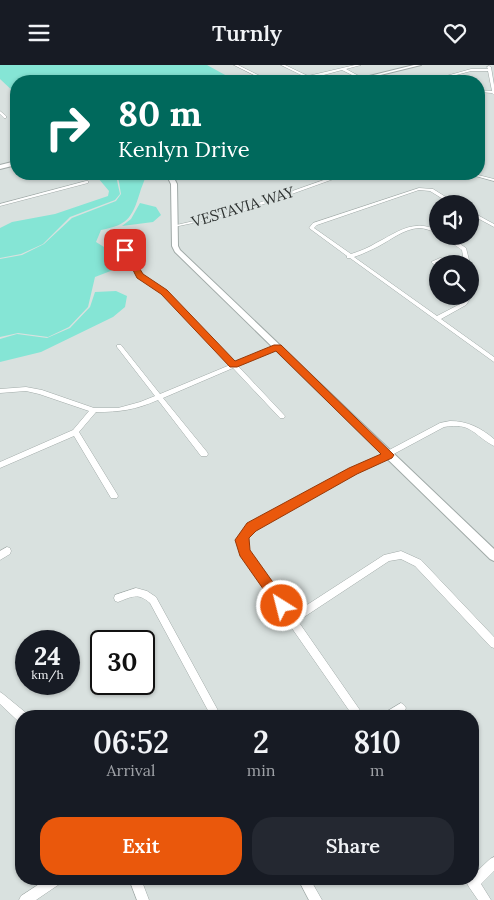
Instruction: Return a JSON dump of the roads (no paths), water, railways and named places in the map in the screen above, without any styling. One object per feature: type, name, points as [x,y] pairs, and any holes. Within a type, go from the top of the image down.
[{"type":"street","points":[[236,65],[256,75]]},
{"type":"street","points":[[283,65],[305,75]]},
{"type":"street","points":[[318,75],[359,65]]},
{"type":"street","points":[[382,75],[419,65]]},
{"type":"street","points":[[452,75],[489,67],[494,93]]},
{"type":"street","points":[[341,70],[352,75]]},
{"type":"street","points":[[0,112],[4,117]]},
{"type":"street","points":[[172,180],[174,185],[174,226],[177,251],[494,556]]},
{"type":"street","name":"VESTAVIA WAY","points":[[174,226],[234,213],[329,180]]},
{"type":"street","points":[[0,205],[86,182]]},
{"type":"street","points":[[440,195],[431,190],[419,189],[312,226],[312,231],[494,361]]},
{"type":"street","points":[[479,216],[491,221],[494,226]]},
{"type":"street","points":[[349,257],[371,248],[388,236],[417,226],[429,228]]},
{"type":"street","points":[[458,245],[464,249],[464,255]]},
{"type":"street","points":[[125,250],[139,276],[164,292],[282,416]]},
{"type":"street","points":[[437,319],[462,305]]},
{"type":"street","points":[[119,346],[204,454]]},
{"type":"street","points":[[0,391],[26,389],[94,410],[129,408],[277,347]]},
{"type":"street","points":[[0,465],[75,432],[94,410]]},
{"type":"street","points":[[355,710],[244,552],[241,540],[251,527],[442,425],[450,423],[469,424],[494,443]]},
{"type":"street","points":[[75,432],[114,496]]},
{"type":"street","points":[[292,620],[387,558],[401,555],[418,563],[494,644]]},
{"type":"street","points":[[118,598],[135,590],[142,591],[154,600],[213,710]]},
{"type":"street","points":[[0,697],[15,711]]},
{"type":"street","points":[[479,875],[494,863]]},
{"type":"street","points":[[25,900],[48,885]]},
{"type":"street","points":[[137,885],[143,900]]},
{"type":"street","points":[[307,885],[316,900]]},
{"type":"street","points":[[475,885],[485,900]]}]
